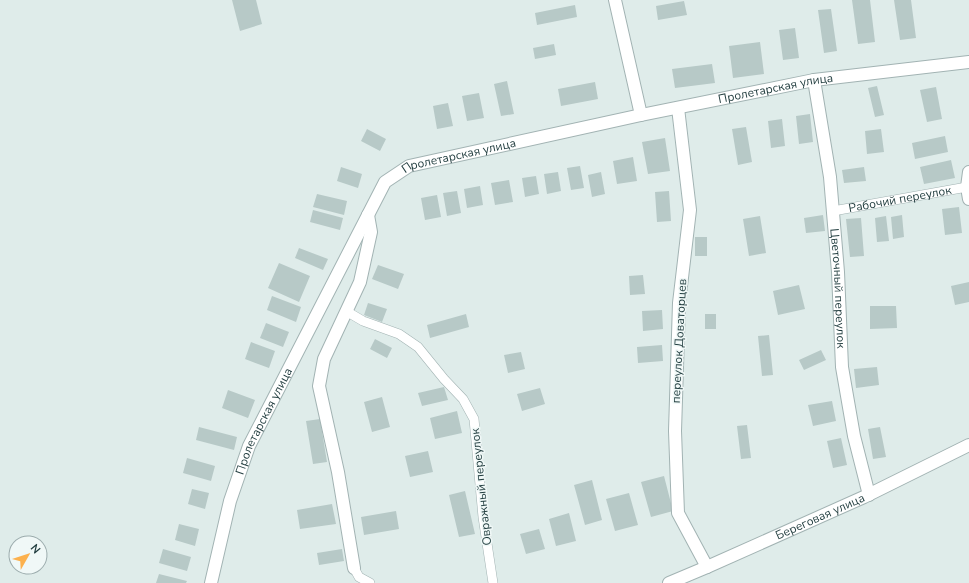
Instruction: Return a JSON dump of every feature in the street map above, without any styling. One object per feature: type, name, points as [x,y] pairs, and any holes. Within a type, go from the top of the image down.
[{"type":"street","points":[[615,0],[641,115]]},
{"type":"street","name":"Пролетарская улица","points":[[211,583],[230,501],[250,446],[385,182],[409,166],[641,115],[814,80],[969,62]]},
{"type":"street","name":"Цветочный переулок","points":[[814,80],[830,177],[838,272],[842,367],[854,436],[870,495]]},
{"type":"street","name":"переулок Доваторцев","points":[[678,108],[690,210],[679,311],[675,431],[678,513],[707,567]]},
{"type":"street","name":"Рабочий переулок","points":[[968,193],[969,172]]},
{"type":"street","points":[[354,568],[338,472],[319,386],[324,359],[360,282],[371,232],[368,215]]},
{"type":"street","name":"Береговая улица","points":[[669,583],[870,495],[969,445]]},
{"type":"lane","name":"Рабочий переулок","points":[[833,211],[968,193]]},
{"type":"lane","name":"Овражный переулок","points":[[346,311],[363,321],[399,334],[418,347],[444,379],[463,399],[474,419],[483,517],[493,583]]},
{"type":"lane","points":[[354,568],[359,577],[370,583]]},
{"type":"building","points":[[232,0],[256,0],[262,24],[240,31]]},
{"type":"building","points":[[852,0],[870,0],[875,42],[858,44]]},
{"type":"building","points":[[894,0],[911,0],[916,38],[900,40]]},
{"type":"building","points":[[684,1],[687,15],[658,20],[656,6]]},
{"type":"building","points":[[575,5],[577,17],[537,25],[535,13]]},
{"type":"building","points":[[831,9],[837,51],[824,53],[818,10]]},
{"type":"building","points":[[795,28],[799,58],[783,60],[779,30]]},
{"type":"building","points":[[760,42],[764,74],[733,78],[729,46]]},
{"type":"building","points":[[554,44],[556,55],[535,59],[533,48]]},
{"type":"building","points":[[712,64],[715,83],[675,88],[672,69]]},
{"type":"building","points":[[507,81],[514,114],[501,116],[494,84]]},
{"type":"building","points":[[595,82],[598,99],[561,106],[558,89]]},
{"type":"building","points":[[877,86],[884,115],[875,117],[868,88]]},
{"type":"building","points":[[936,87],[942,119],[927,122],[920,90]]},
{"type":"building","points":[[479,93],[484,118],[467,121],[462,96]]},
{"type":"building","points":[[448,103],[453,126],[437,129],[433,106]]},
{"type":"building","points":[[810,114],[813,142],[799,144],[796,116]]},
{"type":"building","points":[[782,119],[785,146],[771,148],[768,121]]},
{"type":"building","points":[[746,127],[752,162],[738,165],[732,129]]},
{"type":"building","points":[[367,129],[386,139],[380,151],[361,141]]},
{"type":"building","points":[[881,129],[884,152],[867,154],[865,131]]},
{"type":"building","points":[[945,136],[948,152],[915,159],[912,143]]},
{"type":"building","points":[[665,138],[670,171],[648,174],[642,142]]},
{"type":"building","points":[[633,157],[637,181],[617,184],[613,161]]},
{"type":"building","points":[[951,160],[955,178],[924,184],[920,167]]},
{"type":"building","points":[[580,166],[584,188],[571,190],[567,168]]},
{"type":"building","points":[[341,167],[362,174],[358,188],[337,181]]},
{"type":"building","points":[[864,167],[866,181],[844,183],[842,170]]},
{"type":"building","points":[[558,172],[561,191],[547,194],[544,174]]},
{"type":"building","points":[[601,172],[605,194],[592,197],[588,175]]},
{"type":"building","points":[[536,176],[539,194],[525,197],[522,178]]},
{"type":"building","points":[[509,180],[513,202],[495,205],[491,183]]},
{"type":"building","points":[[480,186],[483,205],[467,208],[464,189]]},
{"type":"building","points":[[457,191],[461,213],[447,216],[443,193]]},
{"type":"building","points":[[669,191],[671,221],[657,222],[655,192]]},
{"type":"building","points":[[317,194],[347,201],[344,215],[313,207]]},
{"type":"building","points":[[437,195],[441,217],[425,220],[421,198]]},
{"type":"building","points":[[959,207],[962,233],[945,235],[942,209]]},
{"type":"building","points":[[313,210],[343,218],[340,230],[310,222]]},
{"type":"building","points":[[823,215],[825,231],[806,233],[804,218]]},
{"type":"building","points":[[902,215],[904,237],[893,239],[891,217]]},
{"type":"building","points":[[760,216],[766,253],[749,256],[743,219]]},
{"type":"building","points":[[886,216],[889,241],[877,242],[875,218]]},
{"type":"building","points":[[861,218],[864,256],[850,257],[846,219]]},
{"type":"building","points":[[695,237],[707,237],[707,256],[695,256]]},
{"type":"building","points":[[299,248],[328,259],[323,270],[295,258]]},
{"type":"building","points":[[279,263],[310,276],[299,302],[268,288]]},
{"type":"building","points":[[378,265],[404,274],[398,289],[372,279]]},
{"type":"building","points":[[643,275],[645,294],[630,295],[629,276]]},
{"type":"building","points":[[969,282],[969,302],[955,305],[951,286]]},
{"type":"building","points":[[799,285],[805,309],[778,315],[773,291]]},
{"type":"building","points":[[272,296],[301,307],[296,322],[267,310]]},
{"type":"building","points":[[368,303],[387,309],[382,322],[364,315]]},
{"type":"building","points":[[870,306],[896,306],[897,328],[870,329]]},
{"type":"building","points":[[662,310],[663,329],[643,331],[642,311]]},
{"type":"building","points":[[466,314],[469,327],[430,338],[427,325]]},
{"type":"building","points":[[705,314],[716,314],[716,329],[705,329]]},
{"type":"building","points":[[266,323],[289,332],[283,347],[260,338]]},
{"type":"building","points":[[769,335],[773,375],[762,376],[758,336]]},
{"type":"building","points":[[375,339],[392,348],[387,358],[370,349]]},
{"type":"building","points":[[251,342],[275,351],[269,368],[245,359]]},
{"type":"building","points":[[662,345],[663,361],[638,363],[637,347]]},
{"type":"building","points":[[821,350],[826,360],[804,370],[799,360]]},
{"type":"building","points":[[521,352],[525,369],[508,373],[504,355]]},
{"type":"building","points":[[877,367],[879,385],[856,388],[854,369]]},
{"type":"building","points":[[444,387],[448,400],[422,406],[418,393]]},
{"type":"building","points":[[540,388],[545,404],[522,411],[517,394]]},
{"type":"building","points":[[228,390],[255,400],[248,418],[222,408]]},
{"type":"building","points":[[382,397],[390,427],[372,432],[364,402]]},
{"type":"building","points":[[832,401],[836,421],[813,426],[808,405]]},
{"type":"building","points":[[457,411],[462,433],[435,439],[430,418]]},
{"type":"building","points":[[320,419],[327,462],[313,464],[306,421]]},
{"type":"building","points":[[747,425],[751,458],[741,459],[737,426]]},
{"type":"building","points":[[199,427],[237,437],[234,450],[196,440]]},
{"type":"building","points":[[880,427],[886,457],[873,459],[868,429]]},
{"type":"building","points":[[841,438],[847,465],[833,468],[827,441]]},
{"type":"building","points":[[428,451],[433,472],[410,477],[405,456]]},
{"type":"building","points":[[187,458],[215,466],[211,481],[183,473]]},
{"type":"building","points":[[664,476],[673,511],[651,517],[641,482]]},
{"type":"building","points":[[592,480],[602,520],[585,525],[574,485]]},
{"type":"building","points":[[192,489],[209,493],[205,509],[188,504]]},
{"type":"building","points":[[465,491],[475,534],[459,537],[449,495]]},
{"type":"building","points":[[629,493],[638,525],[615,531],[606,499]]},
{"type":"building","points":[[332,504],[336,524],[300,529],[297,510]]},
{"type":"building","points":[[396,511],[399,529],[364,535],[361,517]]},
{"type":"building","points":[[569,513],[576,541],[556,546],[549,519]]},
{"type":"building","points":[[179,524],[199,529],[195,546],[175,540]]},
{"type":"building","points":[[539,529],[545,549],[526,554],[520,534]]},
{"type":"building","points":[[163,549],[191,557],[187,571],[159,563]]},
{"type":"building","points":[[342,549],[344,561],[319,565],[317,553]]},
{"type":"building","points":[[159,574],[187,581],[186,583],[156,583]]}]
